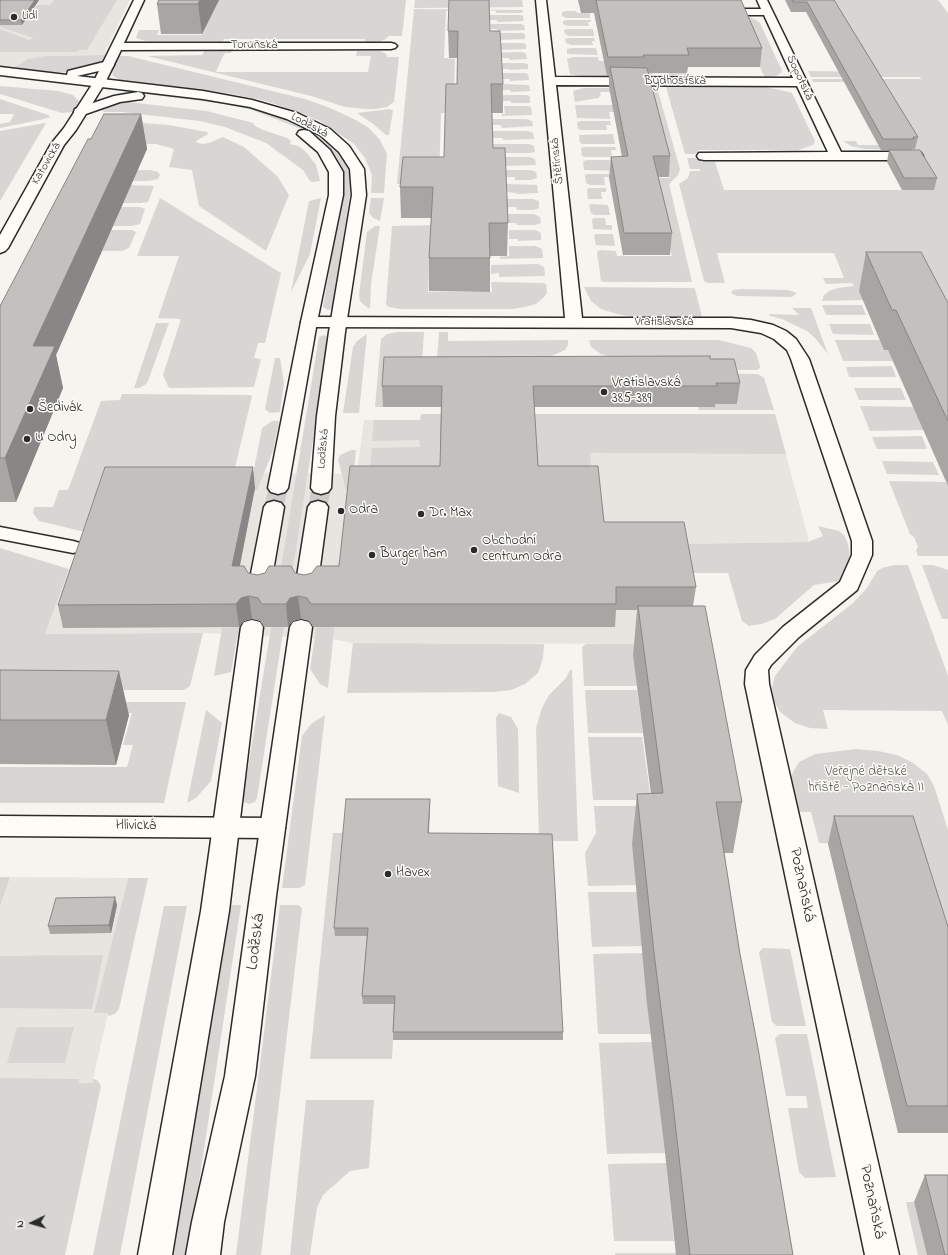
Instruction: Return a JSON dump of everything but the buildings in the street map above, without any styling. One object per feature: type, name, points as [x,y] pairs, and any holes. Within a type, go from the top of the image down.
[{"type":"street","points":[[96,87],[139,0]]},
{"type":"street","name":"Štětínská","points":[[541,0],[574,322]]},
{"type":"street","name":"Sopotská","points":[[762,0],[836,155]]},
{"type":"street","points":[[704,12],[768,12]]},
{"type":"street","name":"Toruňská","points":[[117,46],[391,46]]},
{"type":"street","points":[[48,76],[85,72],[108,65]]},
{"type":"street","name":"Lodžská","points":[[0,71],[48,76],[138,96],[241,109],[276,120],[305,135],[323,150],[336,172],[336,195],[309,322],[259,589]]},
{"type":"street","name":"Lodžská","points":[[0,81],[203,96],[252,104],[298,119],[325,132],[344,149],[356,169],[359,195],[338,322],[326,416],[319,498],[306,589]]},
{"type":"street","name":"Bydhošťská","points":[[550,82],[802,82]]},
{"type":"street","name":"Katovická","points":[[0,248],[58,144],[70,130],[96,87]]},
{"type":"street","points":[[80,112],[111,101],[138,96]]},
{"type":"street","points":[[704,156],[916,156]]},
{"type":"street","name":"Vratislavská","points":[[309,322],[709,323],[751,325],[767,329],[780,335],[790,343],[800,359],[862,541],[862,555]]},
{"type":"street","points":[[0,533],[73,547]]},
{"type":"street","name":"Poznaňská","points":[[862,555],[849,585],[791,632],[763,660],[757,670],[756,684],[882,1255]]},
{"type":"street","points":[[155,1255],[215,911],[252,627]]},
{"type":"street","name":"Lodžská","points":[[203,1255],[208,1222],[240,1076],[272,828],[302,627]]},
{"type":"street","name":"Hlivická","points":[[0,826],[272,828]]},
{"type":"shaded area","points":[[0,0],[130,0],[105,52],[105,55],[46,56],[21,63],[15,67],[0,66]]},
{"type":"shaded area","points":[[421,414],[775,414],[808,537],[808,542],[682,544],[698,644],[353,643],[332,639],[203,633],[45,634],[69,569],[91,530],[234,472],[357,474],[364,420],[420,420]]},
{"type":"shaded area","points":[[0,877],[128,878],[94,1013],[108,1013],[92,1083],[78,1084],[37,1255],[0,1255]]},
{"type":"green space","points":[[54,0],[117,0],[87,50],[77,50],[79,52],[0,52],[0,29],[29,40],[34,38],[0,27],[0,25],[23,25],[37,5],[50,5]]},
{"type":"green space","points":[[217,0],[406,0],[402,36],[389,36],[384,40],[375,43],[364,44],[365,39],[224,39],[223,41],[146,41],[136,38],[139,30],[159,30],[157,35],[202,35]]},
{"type":"green space","points":[[415,0],[522,0],[523,7],[414,8]]},
{"type":"green space","points":[[828,0],[938,0],[948,13],[948,353],[863,300],[822,301],[824,295],[829,291],[854,286],[852,283],[826,284],[823,278],[844,278],[834,253],[717,253],[725,283],[708,283],[704,281],[679,184],[688,178],[690,171],[700,171],[700,169],[690,169],[687,158],[700,158],[701,162],[715,162],[724,190],[934,190],[917,150],[865,149],[851,146],[843,141],[856,141],[858,145],[879,145],[876,82],[813,82],[812,79],[921,79],[920,77],[811,77],[808,71],[869,72]]},
{"type":"green space","points":[[414,9],[523,10],[523,12],[520,13],[496,13],[496,11],[490,10],[446,11],[444,58],[455,59],[453,109],[456,109],[456,113],[441,113],[439,178],[451,179],[449,250],[452,251],[453,255],[430,255],[428,292],[492,292],[491,282],[546,284],[547,293],[536,304],[512,309],[400,309],[389,307],[386,304],[392,226],[439,225],[440,184],[397,184]]},
{"type":"green space","points":[[645,11],[750,17],[760,23],[782,70],[781,73],[776,76],[765,78],[755,56],[667,56],[672,73],[687,73],[689,78],[664,78]]},
{"type":"green space","points":[[562,12],[590,13],[590,18],[567,18],[562,16]]},
{"type":"green space","points":[[637,12],[653,73],[651,75],[644,77],[583,77],[570,74],[567,59],[573,57],[598,57],[599,61],[641,61]]},
{"type":"green space","points":[[490,15],[520,15],[523,16],[524,21],[497,22],[497,20],[490,20]]},
{"type":"green space","points":[[591,20],[591,22],[588,22],[589,26],[568,26],[563,24],[563,21]]},
{"type":"green space","points":[[490,24],[521,24],[524,25],[525,30],[498,31],[497,29],[491,29]]},
{"type":"green space","points":[[593,29],[594,36],[569,36],[565,34],[564,30]]},
{"type":"green space","points":[[491,33],[522,33],[525,34],[525,39],[498,40]]},
{"type":"green space","points":[[594,38],[595,41],[592,41],[593,45],[571,45],[566,43],[565,39]]},
{"type":"green space","points":[[491,43],[523,43],[526,44],[526,49],[498,50]]},
{"type":"green space","points":[[596,48],[598,55],[567,54],[567,49]]},
{"type":"green space","points":[[205,50],[232,50],[231,53],[225,53],[216,72],[368,72],[371,56],[356,56],[357,51],[380,51],[386,54],[387,57],[399,57],[394,102],[387,107],[376,109],[345,107],[311,96],[147,56],[202,55]]},
{"type":"green space","points":[[523,52],[526,54],[527,59],[509,60],[509,58],[501,58],[491,53]]},
{"type":"green space","points":[[105,55],[102,62],[96,66],[76,72],[47,73],[15,67],[28,59],[46,56]]},
{"type":"green space","points":[[119,56],[128,56],[305,99],[354,119],[369,128],[380,140],[387,154],[384,193],[371,193],[372,175],[365,158],[354,144],[320,121],[262,100],[232,94],[120,80],[113,76],[112,71]]},
{"type":"green space","points":[[502,63],[524,63],[528,64],[528,69],[502,69]]},
{"type":"green space","points":[[502,73],[525,73],[528,74],[529,80],[510,81],[510,79],[502,79]]},
{"type":"green space","points":[[503,84],[529,85],[530,91],[511,92],[510,90],[503,90]]},
{"type":"green space","points":[[0,86],[58,91],[73,95],[79,101],[73,112],[62,113],[0,94]]},
{"type":"green space","points":[[666,87],[766,87],[792,93],[815,141],[813,145],[798,150],[698,150],[698,154],[685,154]]},
{"type":"green space","points":[[584,88],[645,88],[658,91],[680,169],[678,175],[669,184],[692,282],[601,281],[597,252],[600,250],[616,251],[617,256],[672,256],[654,178],[670,178],[654,112],[609,112],[610,119],[577,118],[575,105],[635,105],[631,92],[600,92],[601,95],[598,98],[575,102],[573,91]]},
{"type":"green space","points":[[125,89],[242,104],[288,118],[316,133],[338,150],[345,159],[352,181],[332,309],[328,310],[323,307],[341,203],[343,180],[338,160],[327,147],[301,129],[252,110],[225,104],[122,91]]},
{"type":"green space","points":[[503,95],[527,95],[530,97],[530,103],[511,103],[511,101],[503,101]]},
{"type":"green space","points":[[0,99],[48,115],[50,117],[0,128],[0,124],[10,122],[14,114],[0,114]]},
{"type":"green space","points":[[128,102],[207,111],[253,123],[255,126],[263,130],[287,138],[291,141],[290,144],[298,146],[306,152],[316,165],[320,181],[310,181],[303,170],[266,143],[225,127],[200,121],[121,112],[104,112],[101,109],[114,104]]},
{"type":"green space","points":[[504,106],[528,106],[531,107],[532,115],[502,116],[502,114],[505,114]]},
{"type":"green space","points":[[390,109],[393,111],[389,135],[386,135],[357,113]]},
{"type":"green space","points":[[493,119],[526,119],[532,121],[533,126],[502,128],[501,125],[493,125]]},
{"type":"green space","points":[[610,121],[611,125],[606,125],[607,130],[582,130],[578,129],[577,122]]},
{"type":"green space","points":[[130,122],[169,125],[207,132],[208,134],[196,141],[202,144],[209,143],[223,137],[244,147],[277,176],[289,195],[266,251],[199,206],[192,170],[169,167],[174,149],[156,144],[107,144]]},
{"type":"green space","points":[[46,123],[0,201],[0,131]]},
{"type":"green space","points":[[493,131],[528,131],[533,133],[534,139],[503,140],[503,138],[493,138]]},
{"type":"green space","points":[[613,134],[615,144],[580,143],[579,135]]},
{"type":"green space","points":[[493,144],[529,144],[534,146],[535,152],[502,153],[494,151]]},
{"type":"green space","points":[[615,147],[616,150],[611,150],[612,157],[585,157],[582,156],[581,148]]},
{"type":"green space","points":[[494,157],[530,157],[535,159],[536,165],[503,166]]},
{"type":"green space","points":[[618,160],[620,171],[584,170],[583,161]]},
{"type":"green space","points":[[151,170],[158,172],[160,175],[158,179],[149,181],[133,181],[135,175],[83,171]]},
{"type":"green space","points":[[494,170],[531,170],[536,172],[537,178],[531,180],[515,180],[515,177],[494,177]]},
{"type":"green space","points":[[621,174],[621,177],[604,177],[605,185],[590,185],[586,183],[585,175]]},
{"type":"green space","points":[[507,184],[537,185],[538,193],[517,194],[507,192]]},
{"type":"green space","points":[[131,185],[154,186],[148,202],[123,203]]},
{"type":"green space","points":[[606,188],[606,192],[601,192],[602,199],[588,199],[587,189]]},
{"type":"green space","points":[[160,198],[281,273],[265,343],[258,343],[254,358],[261,359],[254,387],[169,388],[163,375],[181,319],[158,318],[179,256],[137,256]]},
{"type":"green space","points":[[321,198],[310,254],[291,292],[309,201]]},
{"type":"green space","points":[[371,198],[384,198],[380,221],[373,218],[369,213]]},
{"type":"green space","points":[[507,199],[533,199],[539,201],[539,208],[534,210],[517,210],[516,207],[507,207]]},
{"type":"green space","points":[[589,205],[608,205],[610,215],[594,215],[591,213]]},
{"type":"green space","points":[[121,207],[140,207],[145,209],[140,224],[131,226],[113,226]]},
{"type":"green space","points":[[508,214],[534,214],[540,217],[541,223],[535,225],[517,225],[516,223],[508,223]]},
{"type":"green space","points":[[605,218],[606,225],[612,225],[612,230],[593,229],[592,219]]},
{"type":"green space","points":[[375,226],[380,226],[371,284],[370,309],[360,301],[359,295],[367,232]]},
{"type":"green space","points":[[111,230],[132,230],[136,232],[129,248],[122,251],[102,251]]},
{"type":"green space","points":[[509,230],[535,230],[541,233],[541,240],[518,241],[518,239],[509,239]]},
{"type":"green space","points":[[613,234],[615,246],[596,245],[594,235]]},
{"type":"green space","points":[[509,246],[536,246],[542,249],[543,258],[500,259],[500,257],[509,256]]},
{"type":"green space","points":[[538,264],[544,267],[545,275],[499,277],[499,273],[491,274],[491,265]]},
{"type":"green space","points":[[584,287],[694,288],[702,317],[634,317],[617,314],[601,309],[591,301]]},
{"type":"green space","points":[[733,290],[788,290],[797,293],[792,297],[737,296],[731,293]]},
{"type":"green space","points":[[822,305],[862,305],[866,315],[826,315]]},
{"type":"green space","points":[[792,308],[811,308],[828,354],[807,331],[782,319],[770,316],[769,314],[799,315]]},
{"type":"green space","points":[[156,323],[169,323],[148,381],[139,388],[134,388]]},
{"type":"green space","points":[[829,324],[870,324],[874,335],[833,334]]},
{"type":"green space","points":[[398,332],[424,332],[421,377],[386,377],[384,407],[375,407],[381,339],[387,334]]},
{"type":"green space","points":[[439,332],[448,332],[448,341],[568,340],[568,345],[565,350],[547,358],[437,359]]},
{"type":"green space","points":[[367,334],[359,413],[343,413],[353,347],[357,341]]},
{"type":"green space","points":[[324,335],[329,338],[257,798],[255,802],[249,804],[244,802],[243,798],[319,337]]},
{"type":"green space","points":[[589,340],[719,340],[751,348],[756,353],[760,368],[757,370],[730,370],[611,357],[601,354],[591,347]]},
{"type":"green space","points":[[835,340],[880,340],[885,350],[889,350],[893,361],[843,361]]},
{"type":"green space","points":[[275,358],[280,358],[284,383],[280,412],[270,413],[265,409]]},
{"type":"green space","points":[[892,366],[896,377],[849,377],[846,367]]},
{"type":"green space","points":[[687,373],[758,374],[764,378],[774,410],[699,410],[698,407],[713,407],[713,404],[738,404],[731,380]]},
{"type":"green space","points":[[854,388],[901,388],[906,400],[859,400]]},
{"type":"green space","points":[[122,394],[252,396],[234,472],[91,530],[81,531],[39,521],[33,513],[34,507],[53,507],[59,490],[68,490],[101,401],[120,400]]},
{"type":"green space","points":[[860,406],[914,407],[924,430],[870,431]]},
{"type":"green space","points":[[421,414],[775,414],[786,454],[590,453],[593,490],[367,491],[372,448],[420,447],[419,440],[372,441],[374,420],[420,420]]},
{"type":"green space","points":[[272,421],[279,421],[273,451],[257,490],[250,490],[262,428]]},
{"type":"green space","points":[[922,436],[927,449],[877,449],[872,437]]},
{"type":"green space","points":[[351,450],[356,450],[352,490],[346,490],[338,460],[340,455]]},
{"type":"green space","points":[[882,461],[933,462],[939,475],[887,474]]},
{"type":"green space","points":[[889,481],[946,482],[948,486],[948,556],[918,556],[916,550],[918,547],[914,537],[910,534]]},
{"type":"green space","points":[[818,526],[839,531],[844,535],[848,544],[850,557],[839,581],[814,585],[775,619],[749,626],[742,621],[728,573],[687,573],[681,544],[808,542],[823,536]]},
{"type":"green space","points":[[0,548],[69,569],[45,634],[203,633],[190,686],[184,690],[0,690]]},
{"type":"green space","points":[[338,563],[341,563],[328,688],[320,684],[310,669],[317,623]]},
{"type":"green space","points":[[894,565],[908,565],[948,676],[948,725],[942,711],[823,710],[828,729],[810,728],[795,723],[780,712],[773,699],[772,687],[775,676],[797,647],[853,603],[867,588],[877,571]]},
{"type":"green space","points":[[922,565],[933,565],[948,570],[948,619],[942,619]]},
{"type":"green space","points":[[239,627],[231,672],[214,676],[222,628]]},
{"type":"green space","points":[[353,643],[544,644],[543,658],[538,673],[525,684],[511,690],[494,692],[347,693]]},
{"type":"green space","points":[[586,644],[711,644],[633,656],[637,686],[584,686],[582,647]]},
{"type":"green space","points":[[570,670],[572,670],[578,841],[539,841],[536,728],[542,708],[549,695],[566,678]]},
{"type":"green space","points":[[585,690],[637,690],[643,733],[588,733]]},
{"type":"green space","points":[[124,702],[186,702],[164,803],[0,803],[0,767],[127,767],[133,745],[123,745],[132,713],[121,713]]},
{"type":"green space","points":[[206,710],[222,723],[211,781],[196,798],[187,803]]},
{"type":"green space","points":[[499,713],[511,717],[518,729],[519,793],[498,786],[496,718]]},
{"type":"green space","points":[[325,715],[305,885],[299,888],[282,888],[302,736],[311,724]]},
{"type":"green space","points":[[588,737],[642,737],[651,800],[593,800]]},
{"type":"green space","name":"Veřejné dětské hřiště - Poznaňská II","points":[[856,749],[878,751],[897,755],[913,763],[927,774],[934,786],[948,830],[948,987],[905,844],[819,843],[811,812],[797,812],[790,781],[799,762],[815,754]]},
{"type":"green space","points":[[594,806],[652,806],[636,885],[588,886],[585,853],[596,833]]},
{"type":"green space","points":[[333,833],[343,833],[335,936],[368,936],[363,1004],[395,1004],[392,1059],[310,1059]]},
{"type":"green space","points":[[0,877],[10,877],[0,906]]},
{"type":"green space","points":[[128,878],[148,878],[119,1009],[115,1014],[108,1016],[108,1013],[94,1013]]},
{"type":"green space","points":[[588,892],[637,892],[642,946],[592,947]]},
{"type":"green space","points":[[225,905],[241,905],[188,1255],[167,1255]]},
{"type":"green space","points":[[280,905],[298,905],[302,908],[261,1255],[236,1255]]},
{"type":"green space","points":[[164,906],[187,906],[120,1255],[93,1255]]},
{"type":"green space","points":[[763,948],[790,949],[806,1026],[777,1026],[772,1022],[759,952]]},
{"type":"green space","points":[[643,953],[651,1034],[598,1034],[593,954]]},
{"type":"green space","points":[[103,955],[92,1009],[0,1008],[0,956]]},
{"type":"green space","points":[[17,1027],[74,1027],[65,1063],[7,1063]]},
{"type":"green space","points":[[780,1034],[807,1034],[836,1177],[805,1178],[799,1172],[788,1108],[808,1108],[806,1096],[786,1096],[775,1038]]},
{"type":"green space","points":[[652,1042],[665,1153],[607,1154],[599,1043]]},
{"type":"green space","points":[[0,1078],[79,1079],[78,1083],[92,1083],[93,1079],[97,1080],[101,1086],[65,1255],[0,1255]]},
{"type":"green space","points":[[306,1100],[374,1100],[369,1168],[350,1171],[323,1195],[317,1208],[310,1255],[290,1255]]},
{"type":"green space","points":[[666,1163],[674,1241],[614,1241],[608,1164]]},
{"type":"green space","points":[[906,1202],[914,1202],[927,1255],[918,1255]]},
{"type":"green space","points":[[615,1253],[676,1253],[676,1255],[615,1255]]},
{"type":"tunnel","points":[[274,507],[278,488]]},
{"type":"tunnel","points":[[318,507],[321,488]]},
{"type":"place","name":"Lidl","points":[[14,17]]},
{"type":"place","name":"Vratislavská 385-389","points":[[604,392]]},
{"type":"place","name":"Šedivák","points":[[30,409]]},
{"type":"place","name":"U Odry","points":[[27,439]]},
{"type":"place","name":"Odra","points":[[341,511]]},
{"type":"place","name":"Dr. Max","points":[[421,514]]},
{"type":"place","name":"Obchodní centrum Odra","points":[[474,550]]},
{"type":"place","name":"Burger ham","points":[[372,555]]},
{"type":"place","name":"Havex","points":[[388,874]]}]
